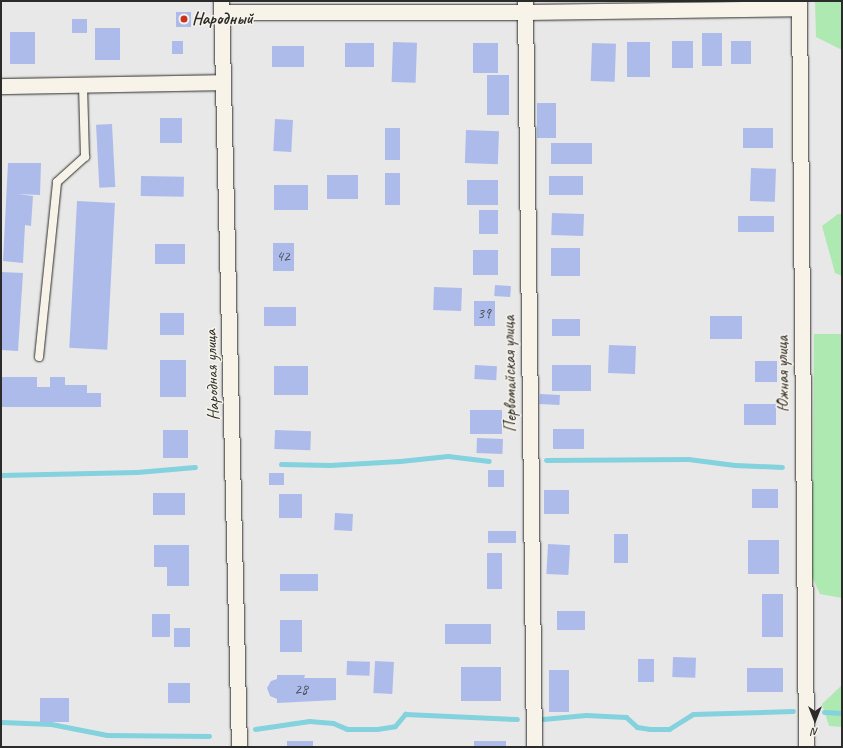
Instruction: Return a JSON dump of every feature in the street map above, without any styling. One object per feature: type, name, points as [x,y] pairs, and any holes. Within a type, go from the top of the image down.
[{"type":"street","points":[[222,7],[799,5]]},
{"type":"street","name":"Южная улица","points":[[799,5],[806,747]]},
{"type":"street","name":"Народная улица","points":[[222,7],[234,471],[239,747]]},
{"type":"street","name":"Первомайская улица","points":[[525,7],[534,747]]},
{"type":"street","points":[[1,86],[223,82]]},
{"type":"lane","points":[[39,357],[57,182],[85,157],[83,84]]},
{"type":"green space","points":[[815,1],[842,1],[842,50],[816,37]]},
{"type":"green space","points":[[838,214],[842,214],[842,276],[835,273],[822,226]]},
{"type":"green space","points":[[814,334],[842,334],[842,598],[820,594],[812,577]]},
{"type":"green space","points":[[842,685],[842,727],[829,726],[822,704]]},
{"type":"building","points":[[176,12],[191,12],[191,27],[176,27]]},
{"type":"building","points":[[72,19],[87,19],[87,33],[72,33]]},
{"type":"building","points":[[95,28],[120,28],[120,60],[95,60]]},
{"type":"building","points":[[10,32],[35,32],[35,64],[10,64]]},
{"type":"building","points":[[702,33],[722,33],[722,66],[702,66]]},
{"type":"building","points":[[172,41],[183,41],[183,54],[172,54]]},
{"type":"building","points":[[672,41],[693,41],[693,68],[672,68]]},
{"type":"building","points":[[731,41],[751,41],[751,64],[731,64]]},
{"type":"building","points":[[393,42],[417,43],[416,83],[392,82]]},
{"type":"building","points":[[627,42],[650,42],[650,77],[627,77]]},
{"type":"building","points":[[345,43],[374,43],[374,67],[345,67]]},
{"type":"building","points":[[473,43],[498,43],[498,73],[473,73]]},
{"type":"building","points":[[592,43],[616,44],[615,82],[591,81]]},
{"type":"building","points":[[272,46],[304,46],[304,67],[272,67]]},
{"type":"building","points":[[487,75],[509,75],[509,115],[487,115]]},
{"type":"building","points":[[537,103],[556,103],[556,138],[537,138]]},
{"type":"building","points":[[160,118],[182,118],[182,143],[160,143]]},
{"type":"building","points":[[275,119],[293,120],[291,152],[273,151]]},
{"type":"building","points":[[112,124],[115,187],[99,188],[96,125]]},
{"type":"building","points":[[385,128],[400,128],[400,160],[385,160]]},
{"type":"building","points":[[743,128],[773,128],[773,148],[743,148]]},
{"type":"building","points":[[466,130],[499,131],[498,164],[465,163]]},
{"type":"building","points":[[551,143],[592,143],[592,164],[551,164]]},
{"type":"building","points":[[8,163],[41,163],[40,195],[18,194],[33,196],[31,226],[25,225],[23,263],[3,261]]},
{"type":"building","points":[[751,168],[776,169],[775,202],[750,201]]},
{"type":"building","points":[[385,173],[400,173],[400,205],[385,205]]},
{"type":"building","points":[[327,175],[358,175],[358,199],[327,199]]},
{"type":"building","points":[[141,176],[184,177],[184,197],[141,196]]},
{"type":"building","points":[[549,176],[583,176],[583,195],[549,195]]},
{"type":"building","points":[[467,180],[498,180],[498,205],[467,205]]},
{"type":"building","points":[[274,185],[308,185],[308,210],[274,210]]},
{"type":"building","points":[[77,201],[115,203],[107,350],[69,348]]},
{"type":"building","points":[[479,210],[498,210],[498,234],[479,234]]},
{"type":"building","points":[[552,213],[584,214],[583,236],[551,235]]},
{"type":"building","points":[[738,216],[774,216],[774,232],[738,232]]},
{"type":"building","points":[[273,243],[294,243],[294,271],[273,271]]},
{"type":"building","points":[[155,244],[185,244],[185,264],[155,264]]},
{"type":"building","points":[[551,248],[580,248],[580,276],[551,276]]},
{"type":"building","points":[[473,250],[498,250],[498,275],[473,275]]},
{"type":"building","points":[[1,272],[23,273],[18,351],[1,350]]},
{"type":"building","points":[[495,285],[511,286],[510,297],[494,296]]},
{"type":"building","points":[[434,287],[462,288],[461,311],[433,310]]},
{"type":"building","points":[[474,301],[495,301],[495,326],[474,326]]},
{"type":"building","points":[[264,307],[296,307],[296,326],[264,326]]},
{"type":"building","points":[[160,313],[184,313],[184,335],[160,335]]},
{"type":"building","points":[[710,316],[742,316],[742,339],[710,339]]},
{"type":"building","points":[[552,319],[580,319],[580,336],[552,336]]},
{"type":"building","points":[[609,345],[636,346],[635,374],[608,373]]},
{"type":"building","points":[[160,360],[186,360],[186,397],[160,397]]},
{"type":"building","points":[[755,361],[777,361],[777,382],[755,382]]},
{"type":"building","points":[[475,365],[497,366],[496,380],[474,379]]},
{"type":"building","points":[[552,365],[591,365],[591,391],[552,391]]},
{"type":"building","points":[[274,366],[308,366],[308,395],[274,395]]},
{"type":"building","points":[[2,377],[37,377],[37,387],[50,387],[50,377],[65,377],[65,385],[87,385],[87,393],[101,393],[101,407],[1,407]]},
{"type":"building","points":[[540,394],[560,395],[559,405],[539,404]]},
{"type":"building","points":[[744,404],[776,404],[776,425],[744,425]]},
{"type":"building","points":[[470,410],[502,410],[502,434],[470,434]]},
{"type":"building","points":[[553,429],[584,429],[584,449],[553,449]]},
{"type":"building","points":[[163,430],[188,430],[188,458],[163,458]]},
{"type":"building","points":[[275,430],[311,431],[310,450],[274,449]]},
{"type":"building","points":[[477,438],[503,439],[502,454],[476,453]]},
{"type":"building","points":[[488,470],[504,470],[504,487],[488,487]]},
{"type":"building","points":[[269,473],[284,473],[284,485],[269,485]]},
{"type":"building","points":[[752,489],[778,489],[778,508],[752,508]]},
{"type":"building","points":[[544,490],[569,490],[569,514],[544,514]]},
{"type":"building","points":[[153,493],[185,493],[185,515],[153,515]]},
{"type":"building","points":[[279,494],[302,494],[302,518],[279,518]]},
{"type":"building","points":[[335,513],[353,514],[352,531],[334,530]]},
{"type":"building","points":[[488,531],[516,531],[516,543],[488,543]]},
{"type":"building","points":[[614,534],[628,534],[628,563],[614,563]]},
{"type":"building","points":[[748,540],[779,540],[779,574],[748,574]]},
{"type":"building","points":[[548,544],[570,545],[568,575],[546,574]]},
{"type":"building","points":[[154,545],[189,545],[189,586],[167,586],[167,567],[154,567]]},
{"type":"building","points":[[487,553],[502,553],[502,589],[487,589]]},
{"type":"building","points":[[280,574],[318,574],[318,591],[280,591]]},
{"type":"building","points":[[762,594],[783,594],[783,637],[762,637]]},
{"type":"building","points":[[557,611],[585,611],[585,630],[557,630]]},
{"type":"building","points":[[152,614],[170,614],[170,637],[152,637]]},
{"type":"building","points":[[280,620],[302,620],[302,652],[280,652]]},
{"type":"building","points":[[445,624],[491,624],[491,644],[445,644]]},
{"type":"building","points":[[174,628],[190,628],[190,647],[174,647]]},
{"type":"building","points":[[673,657],[696,658],[695,678],[672,677]]},
{"type":"building","points":[[638,659],[654,659],[654,682],[638,682]]},
{"type":"building","points":[[347,661],[370,662],[369,676],[347,675]]},
{"type":"building","points":[[375,661],[394,662],[392,694],[373,693]]},
{"type":"building","points":[[461,667],[501,667],[501,701],[461,701]]},
{"type":"building","points":[[747,668],[783,668],[783,692],[747,692]]},
{"type":"building","points":[[549,670],[569,670],[569,712],[549,712]]},
{"type":"building","points":[[277,675],[305,675],[304,678],[336,678],[336,700],[277,703],[277,699],[270,696],[267,688],[271,681],[277,679]]},
{"type":"building","points":[[168,683],[190,683],[190,703],[168,703]]},
{"type":"building","points":[[40,698],[69,698],[69,722],[40,722]]},
{"type":"building","points":[[287,741],[313,741],[313,747],[287,747]]},
{"type":"building","points":[[474,741],[506,741],[506,747],[474,747]]},
{"type":"waterway","points":[[281,464],[330,465],[400,461],[448,456],[489,461]]},
{"type":"waterway","points":[[546,460],[688,459],[735,465],[782,467]]},
{"type":"waterway","points":[[1,475],[137,472],[195,467]]},
{"type":"waterway","points":[[543,719],[586,715],[626,717],[637,727],[669,729],[693,714],[793,711]]},
{"type":"waterway","points":[[824,712],[842,713]]},
{"type":"waterway","points":[[255,729],[309,721],[333,723],[347,729],[377,729],[395,726],[405,714],[517,719]]},
{"type":"waterway","points":[[1,722],[51,724],[107,735],[209,736]]},
{"type":"place","name":"Народный","points":[[184,19]]}]
